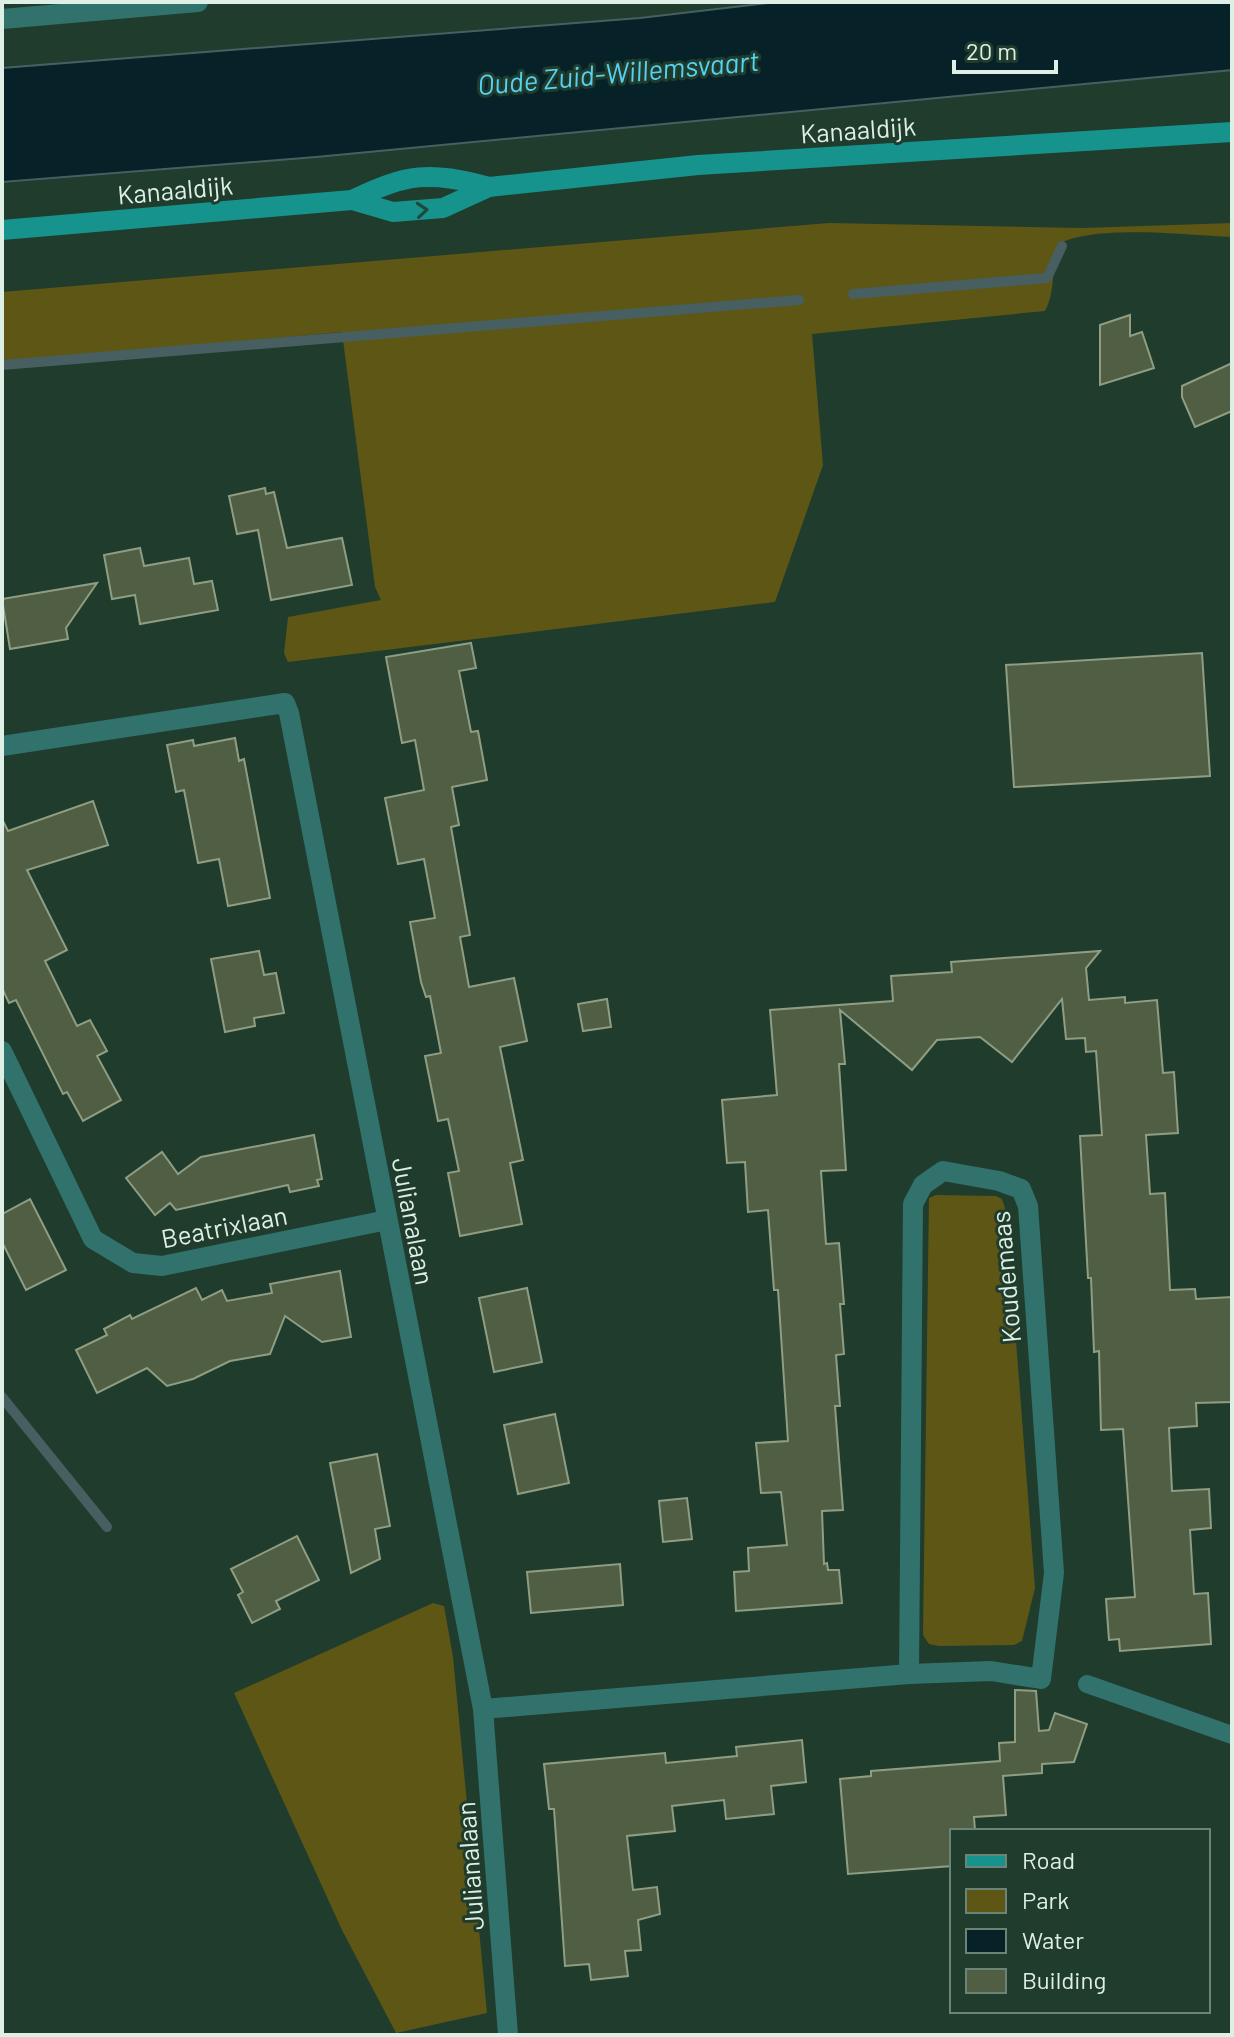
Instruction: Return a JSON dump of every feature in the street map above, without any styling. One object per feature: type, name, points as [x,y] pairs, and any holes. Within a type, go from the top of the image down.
[{"type":"main road","name":"Kanaaldijk","points":[[352,200],[393,212],[443,208],[489,187],[698,165],[1232,132]]},
{"type":"main road","name":"Kanaaldijk","points":[[2,230],[352,200],[391,181],[440,174],[489,187]]},
{"type":"street","points":[[2,19],[198,2]]},
{"type":"street","name":"Julianalaan","points":[[2,746],[285,703],[483,1709],[508,2035]]},
{"type":"street","name":"Beatrixlaan","points":[[2,1051],[93,1239],[133,1263],[162,1266],[387,1220]]},
{"type":"street","name":"Koudemaas","points":[[483,1709],[909,1674],[991,1671],[1041,1679],[1054,1573],[1028,1206],[1021,1189],[999,1181],[943,1171],[923,1185],[913,1204],[909,1674]]},
{"type":"lane","points":[[1087,1684],[1232,1735]]},
{"type":"green space","points":[[829,223],[1083,228],[1232,223],[1232,237],[1118,232],[1075,238],[1058,244],[1051,295],[1045,311],[812,334],[823,465],[775,602],[288,662],[284,653],[288,617],[381,600],[375,587],[342,332],[2,363],[2,292]]},
{"type":"green space","points":[[936,1195],[996,1196],[1002,1199],[1006,1211],[1035,1588],[1022,1641],[1014,1645],[939,1646],[929,1644],[923,1635],[929,1198]]},
{"type":"green space","points":[[433,1603],[444,1606],[453,1657],[487,2013],[396,2033],[342,1930],[234,1693]]},
{"type":"water","name":"Oude Zuid-Willemsvaart","points":[[777,2],[1232,2],[1232,70],[316,157],[2,182],[2,68],[640,18]]},
{"type":"building","points":[[1130,315],[1130,336],[1142,332],[1154,368],[1100,385],[1100,325]]},
{"type":"building","points":[[1232,363],[1232,411],[1195,427],[1182,397],[1182,386]]},
{"type":"building","points":[[265,488],[266,494],[274,492],[287,548],[342,538],[352,585],[271,600],[258,530],[237,534],[229,496]]},
{"type":"building","points":[[140,548],[144,566],[189,558],[194,584],[212,581],[218,610],[140,624],[135,595],[112,599],[104,555]]},
{"type":"building","points":[[97,583],[66,628],[68,639],[10,649],[2,599]]},
{"type":"building","points":[[471,643],[476,668],[459,671],[471,732],[478,731],[487,780],[452,787],[459,825],[451,827],[470,935],[460,937],[469,987],[514,978],[527,1041],[500,1047],[523,1160],[510,1163],[522,1224],[460,1236],[448,1173],[459,1171],[448,1119],[438,1121],[425,1056],[441,1053],[430,996],[426,997],[421,982],[410,922],[435,918],[424,859],[398,864],[385,798],[424,790],[415,740],[402,743],[386,657]]},
{"type":"building","points":[[1202,653],[1210,776],[1014,787],[1006,665]]},
{"type":"building","points":[[235,738],[239,761],[244,759],[270,898],[228,906],[219,859],[198,863],[184,790],[176,792],[167,745],[193,740],[194,746]]},
{"type":"building","points":[[93,801],[108,845],[27,870],[67,950],[45,961],[77,1026],[90,1020],[107,1051],[97,1056],[121,1100],[83,1121],[67,1092],[63,1094],[16,1000],[9,1003],[2,988],[2,819],[8,831]]},
{"type":"building","points":[[259,951],[264,975],[276,973],[284,1013],[254,1018],[255,1026],[225,1032],[211,959]]},
{"type":"building","points":[[1100,951],[1086,968],[1089,1000],[1125,997],[1125,1003],[1157,1000],[1163,1073],[1174,1072],[1178,1133],[1146,1135],[1150,1194],[1165,1193],[1170,1290],[1195,1289],[1196,1299],[1232,1297],[1232,1402],[1196,1403],[1197,1426],[1169,1428],[1172,1491],[1209,1489],[1211,1528],[1190,1530],[1194,1594],[1208,1593],[1211,1644],[1120,1651],[1119,1639],[1109,1640],[1106,1599],[1135,1597],[1123,1429],[1101,1430],[1099,1351],[1094,1352],[1091,1278],[1088,1278],[1080,1136],[1102,1135],[1096,1051],[1086,1052],[1085,1038],[1066,1039],[1062,999],[1012,1062],[980,1037],[937,1040],[912,1070],[840,1010],[845,1064],[839,1064],[846,1170],[821,1171],[826,1244],[839,1243],[844,1304],[840,1304],[844,1354],[836,1355],[840,1406],[835,1406],[843,1510],[822,1511],[824,1564],[827,1563],[828,1570],[839,1570],[842,1603],[736,1611],[734,1572],[749,1571],[748,1548],[787,1545],[781,1492],[761,1493],[756,1443],[788,1441],[778,1290],[774,1290],[768,1210],[748,1212],[745,1162],[727,1163],[722,1100],[777,1095],[770,1010],[893,1001],[891,976],[952,972],[951,962]]},
{"type":"building","points":[[607,999],[611,1027],[583,1031],[578,1004]]},
{"type":"building","points":[[314,1135],[322,1179],[317,1180],[319,1186],[290,1192],[288,1185],[176,1210],[170,1203],[155,1215],[126,1178],[162,1152],[178,1174],[201,1157]]},
{"type":"building","points":[[30,1199],[66,1270],[26,1290],[2,1242],[2,1214]]},
{"type":"building","points":[[340,1271],[351,1337],[322,1342],[285,1316],[270,1354],[230,1361],[193,1379],[167,1386],[147,1368],[97,1393],[76,1350],[107,1335],[104,1329],[130,1315],[132,1319],[196,1288],[202,1300],[222,1290],[227,1301],[272,1293],[270,1284]]},
{"type":"building","points":[[527,1288],[542,1362],[494,1372],[479,1298]]},
{"type":"building","points":[[555,1414],[569,1483],[518,1494],[504,1425]]},
{"type":"building","points":[[377,1454],[390,1526],[375,1529],[380,1559],[351,1573],[330,1463]]},
{"type":"building","points":[[687,1498],[692,1539],[663,1542],[659,1501]]},
{"type":"building","points":[[297,1536],[319,1580],[276,1601],[280,1609],[252,1623],[238,1595],[243,1592],[231,1569]]},
{"type":"building","points":[[620,1564],[623,1605],[531,1613],[527,1572]]},
{"type":"building","points":[[1015,1690],[1036,1691],[1039,1731],[1049,1730],[1055,1713],[1087,1724],[1074,1762],[1042,1764],[1042,1773],[1003,1776],[1006,1815],[974,1817],[975,1829],[950,1829],[950,1866],[848,1874],[840,1779],[871,1776],[871,1771],[1000,1761],[999,1743],[1015,1742]]},
{"type":"building","points":[[802,1740],[806,1782],[771,1786],[774,1814],[726,1819],[724,1800],[672,1806],[675,1831],[627,1836],[633,1890],[657,1887],[660,1914],[638,1920],[641,1950],[625,1951],[628,1976],[591,1980],[589,1964],[565,1966],[554,1809],[549,1809],[544,1764],[665,1753],[666,1763],[737,1756],[736,1747]]},
{"type":"waterway","points":[[853,294],[1047,278],[1062,246]]},
{"type":"waterway","points":[[2,365],[799,300]]},
{"type":"waterway","points":[[2,1397],[107,1527]]}]
